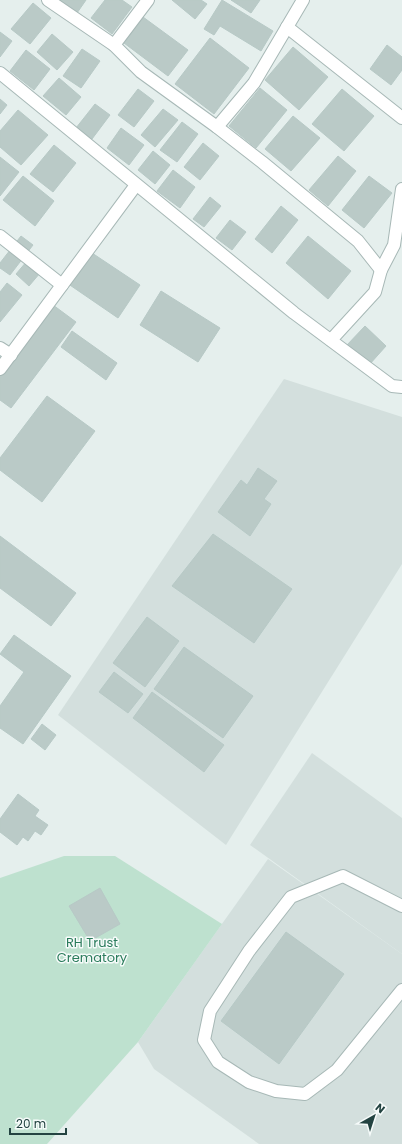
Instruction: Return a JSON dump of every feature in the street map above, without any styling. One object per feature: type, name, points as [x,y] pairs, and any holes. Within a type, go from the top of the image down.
[{"type":"street","points":[[48,0],[114,45],[141,72],[217,127],[358,241],[381,270]]},
{"type":"street","points":[[114,45],[148,0]]},
{"type":"street","points":[[217,127],[254,83],[303,0]]},
{"type":"street","points":[[287,27],[402,118]]},
{"type":"street","points":[[0,72],[294,313],[392,386],[402,387]]},
{"type":"street","points":[[0,369],[136,185]]},
{"type":"street","points":[[331,340],[375,292],[381,270],[394,245],[402,189]]},
{"type":"street","points":[[0,236],[62,285]]},
{"type":"street","points":[[0,348],[11,355]]},
{"type":"street","points":[[402,906],[343,876],[292,897],[249,951],[210,1011],[204,1040],[218,1062],[249,1082],[276,1091],[305,1094],[337,1070],[402,990]]},
{"type":"shaded area","points":[[284,379],[402,417],[402,564],[226,845],[58,715]]},
{"type":"shaded area","points":[[312,753],[402,818],[402,954],[250,845]]},
{"type":"shaded area","points":[[268,859],[402,954],[402,1144],[259,1144],[154,1069],[138,1042]]},
{"type":"green space","name":"RH Trust Crematory","points":[[64,856],[115,856],[222,924],[138,1042],[47,1144],[0,1144],[0,878]]},
{"type":"building","points":[[60,0],[86,0],[77,13]]},
{"type":"building","points":[[105,0],[122,0],[132,7],[112,34],[91,18]]},
{"type":"building","points":[[172,0],[201,0],[207,4],[195,19]]},
{"type":"building","points":[[222,0],[273,31],[261,51],[220,26],[214,35],[204,29]]},
{"type":"building","points":[[231,0],[260,0],[251,13]]},
{"type":"building","points":[[33,3],[51,18],[30,44],[11,29]]},
{"type":"building","points":[[143,17],[188,50],[168,76],[124,43]]},
{"type":"building","points":[[0,32],[12,41],[0,57]]},
{"type":"building","points":[[52,34],[73,52],[57,70],[37,52]]},
{"type":"building","points":[[210,38],[249,68],[214,114],[175,84]]},
{"type":"building","points":[[387,45],[402,57],[402,70],[391,85],[370,69]]},
{"type":"building","points":[[293,47],[328,77],[299,110],[265,80]]},
{"type":"building","points":[[82,49],[100,61],[81,88],[63,76]]},
{"type":"building","points":[[26,50],[50,69],[34,90],[10,71]]},
{"type":"building","points":[[59,78],[81,97],[66,115],[43,96]]},
{"type":"building","points":[[260,88],[287,110],[256,148],[229,126]]},
{"type":"building","points":[[138,89],[154,101],[134,127],[118,115]]},
{"type":"building","points":[[342,89],[374,116],[344,151],[312,124]]},
{"type":"building","points":[[0,99],[7,105],[0,114]]},
{"type":"building","points":[[95,104],[110,115],[92,139],[76,128]]},
{"type":"building","points":[[163,109],[178,120],[155,147],[141,135]]},
{"type":"building","points":[[18,110],[48,135],[21,165],[0,147],[0,131]]},
{"type":"building","points":[[293,116],[320,138],[291,171],[265,149]]},
{"type":"building","points":[[182,122],[198,134],[177,162],[160,150]]},
{"type":"building","points":[[121,128],[144,145],[129,165],[107,148]]},
{"type":"building","points":[[203,143],[219,156],[200,180],[184,167]]},
{"type":"building","points":[[54,145],[76,163],[53,192],[30,174]]},
{"type":"building","points":[[153,151],[170,165],[155,184],[138,170]]},
{"type":"building","points":[[338,156],[356,171],[328,206],[309,190]]},
{"type":"building","points":[[0,157],[19,172],[0,196]]},
{"type":"building","points":[[173,170],[195,187],[180,208],[157,191]]},
{"type":"building","points":[[23,176],[54,201],[35,226],[3,200]]},
{"type":"building","points":[[369,176],[392,193],[364,228],[342,210]]},
{"type":"building","points":[[210,197],[221,206],[204,227],[193,219]]},
{"type":"building","points":[[281,206],[298,220],[272,253],[255,239]]},
{"type":"building","points":[[230,220],[246,232],[232,250],[216,238]]},
{"type":"building","points":[[21,236],[33,245],[10,275],[0,268],[0,263]]},
{"type":"building","points":[[308,236],[351,271],[328,299],[286,263]]},
{"type":"building","points":[[86,249],[140,285],[118,318],[64,281]]},
{"type":"building","points":[[33,254],[46,266],[29,286],[16,274]]},
{"type":"building","points":[[7,283],[22,295],[0,322],[0,292]]},
{"type":"building","points":[[161,291],[220,328],[198,362],[140,325]]},
{"type":"building","points":[[53,305],[76,322],[11,408],[0,400],[0,376]]},
{"type":"building","points":[[365,326],[386,346],[369,365],[347,345]]},
{"type":"building","points":[[72,331],[117,363],[106,380],[61,347]]},
{"type":"building","points":[[47,396],[95,431],[42,502],[0,470],[0,458]]},
{"type":"building","points":[[258,468],[277,481],[264,499],[271,504],[250,536],[218,512],[241,480],[247,485]]},
{"type":"building","points":[[213,534],[292,589],[254,643],[172,586]]},
{"type":"building","points":[[0,536],[76,593],[51,626],[0,588]]},
{"type":"building","points":[[147,617],[179,641],[145,687],[113,663]]},
{"type":"building","points":[[14,635],[71,676],[23,744],[0,728],[0,706],[24,672],[0,654]]},
{"type":"building","points":[[184,647],[253,696],[223,738],[154,689]]},
{"type":"building","points":[[114,672],[143,694],[128,713],[99,692]]},
{"type":"building","points":[[152,692],[224,745],[204,772],[133,718]]},
{"type":"building","points":[[42,724],[56,735],[45,750],[31,739]]},
{"type":"building","points":[[18,794],[39,810],[35,816],[48,825],[41,835],[35,831],[28,841],[23,837],[17,845],[0,832],[0,819]]},
{"type":"building","points":[[100,888],[120,924],[90,941],[69,906]]},
{"type":"building","points":[[286,932],[344,974],[279,1064],[221,1021]]}]
